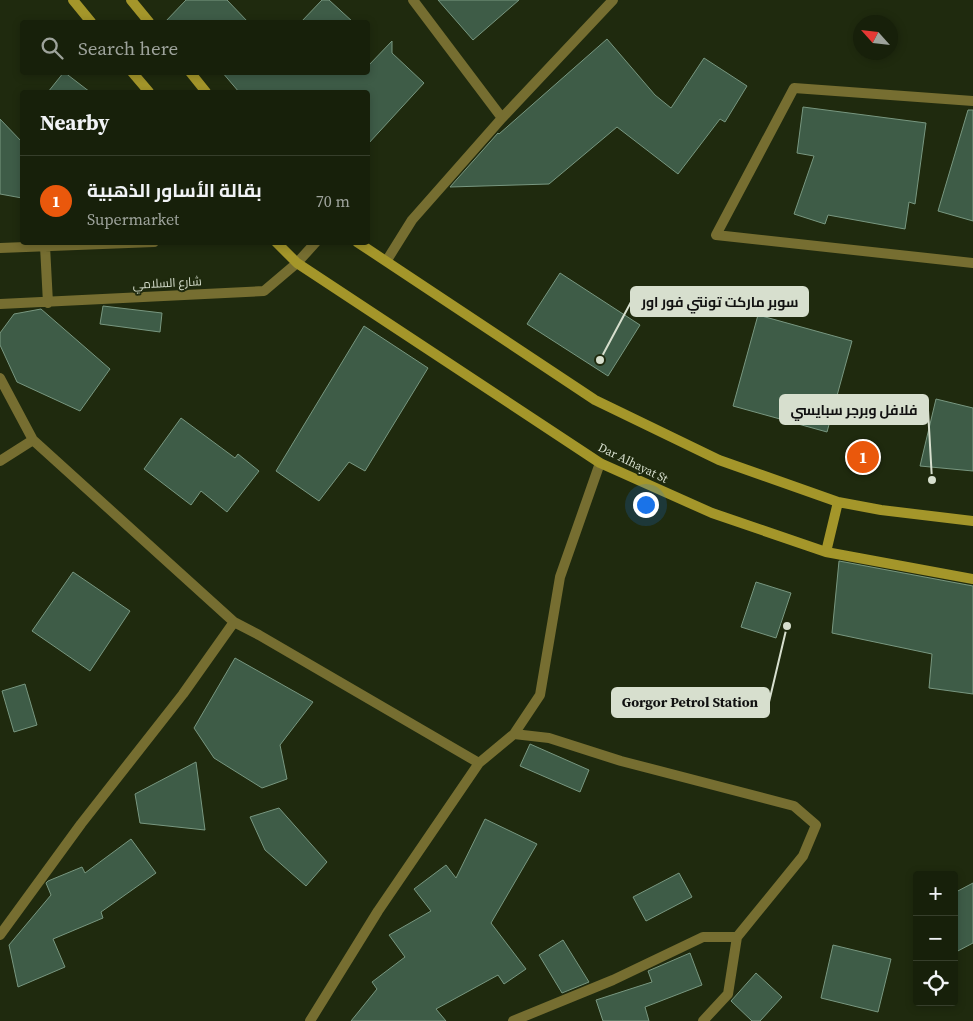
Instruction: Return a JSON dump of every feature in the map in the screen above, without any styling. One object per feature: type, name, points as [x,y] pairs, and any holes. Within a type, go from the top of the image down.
[{"type":"main road","points":[[73,0],[89,20]]},
{"type":"main road","points":[[131,0],[148,20]]},
{"type":"main road","points":[[135,75],[147,90]]},
{"type":"main road","points":[[192,75],[204,90]]},
{"type":"main road","name":"Dar Alhayat St","points":[[279,245],[297,263],[600,463],[712,513],[826,552],[973,579]]},
{"type":"main road","points":[[362,245],[595,400],[719,460],[838,502],[881,510],[973,521]]},
{"type":"main road","points":[[826,552],[838,502]]},
{"type":"street","points":[[413,0],[502,118]]},
{"type":"street","points":[[386,260],[412,220],[502,118],[613,0]]},
{"type":"street","points":[[973,101],[794,88],[716,235],[973,263]]},
{"type":"street","points":[[0,248],[72,245]]},
{"type":"street","name":"شارع السلامي","points":[[0,304],[48,303],[264,290],[297,263],[313,245]]},
{"type":"street","points":[[45,246],[48,303]]},
{"type":"street","points":[[0,378],[33,440],[234,622],[478,763]]},
{"type":"street","points":[[0,461],[33,440]]},
{"type":"street","points":[[310,1021],[378,911],[478,763],[514,734],[540,695],[560,577],[600,463]]},
{"type":"street","points":[[0,935],[81,824],[183,694],[234,622]]},
{"type":"street","points":[[514,734],[549,738],[621,761],[794,806],[816,825],[803,856],[737,937],[728,994],[703,1021]]},
{"type":"street","points":[[513,1021],[613,980],[704,937],[737,937]]},
{"type":"building","points":[[186,0],[227,0],[246,20],[167,20]]},
{"type":"building","points":[[322,0],[329,0],[351,20],[303,20]]},
{"type":"building","points":[[438,0],[519,0],[473,40]]},
{"type":"building","points":[[607,39],[655,95],[671,108],[704,58],[747,86],[725,122],[720,119],[678,174],[617,127],[549,184],[450,187],[498,133]]},
{"type":"building","points":[[392,41],[392,53],[424,83],[370,142],[370,90],[237,90],[225,75],[370,75],[370,64]]},
{"type":"building","points":[[62,75],[68,75],[87,90],[50,90]]},
{"type":"building","points":[[803,107],[926,123],[915,204],[909,202],[905,229],[828,215],[825,224],[794,214],[814,156],[797,153]]},
{"type":"building","points":[[968,110],[973,110],[973,221],[938,211]]},
{"type":"building","points":[[0,119],[20,140],[20,198],[0,194]]},
{"type":"building","points":[[560,273],[640,325],[608,376],[527,324]]},
{"type":"building","points":[[103,306],[162,313],[160,332],[100,324]]},
{"type":"building","points":[[41,309],[110,369],[80,411],[17,382],[0,345],[0,333],[14,314]]},
{"type":"building","points":[[758,315],[852,341],[827,432],[733,406]]},
{"type":"building","points":[[364,326],[428,368],[365,471],[349,462],[319,501],[276,471]]},
{"type":"building","points":[[936,399],[973,408],[973,471],[920,466]]},
{"type":"building","points":[[181,418],[235,458],[238,454],[259,471],[227,512],[201,491],[191,505],[144,469]]},
{"type":"building","points":[[839,561],[973,586],[973,694],[929,688],[932,654],[832,633]]},
{"type":"building","points":[[73,572],[130,611],[90,671],[32,631]]},
{"type":"building","points":[[756,582],[791,593],[776,638],[741,627]]},
{"type":"building","points":[[235,658],[313,702],[280,745],[287,779],[262,788],[214,758],[194,728]]},
{"type":"building","points":[[25,684],[37,725],[14,732],[2,691]]},
{"type":"building","points":[[530,744],[589,770],[580,792],[520,766]]},
{"type":"building","points":[[196,762],[205,830],[140,823],[135,794]]},
{"type":"building","points":[[279,808],[327,862],[306,886],[265,850],[250,817]]},
{"type":"building","points":[[485,819],[537,844],[491,923],[526,969],[504,984],[498,975],[436,1009],[446,1021],[351,1021],[377,989],[372,982],[405,957],[389,935],[431,911],[414,889],[446,865],[456,878]]},
{"type":"building","points":[[131,839],[156,873],[101,912],[103,918],[53,939],[65,967],[18,987],[9,945],[51,895],[46,883],[82,867],[85,873]]},
{"type":"building","points":[[679,873],[692,897],[646,921],[633,897]]},
{"type":"building","points":[[973,883],[973,943],[958,951],[958,916],[958,891]]},
{"type":"building","points":[[563,940],[589,982],[562,993],[539,955]]},
{"type":"building","points":[[833,945],[891,959],[878,1012],[821,998]]},
{"type":"building","points":[[690,953],[702,985],[645,1007],[649,1021],[603,1021],[596,1000],[652,982],[648,971]]},
{"type":"building","points":[[756,973],[782,997],[760,1021],[752,1021],[731,1001]]},
{"type":"place","name":"سوبر ماركت تونتي فور اور","points":[[600,360]]},
{"type":"place","name":"بقالة الأساور الذهبية","points":[[863,457]]},
{"type":"place","name":"فلافل وبرجر سبايسي","points":[[932,480]]},
{"type":"place","name":"Gorgor Petrol Station","points":[[787,626]]}]
